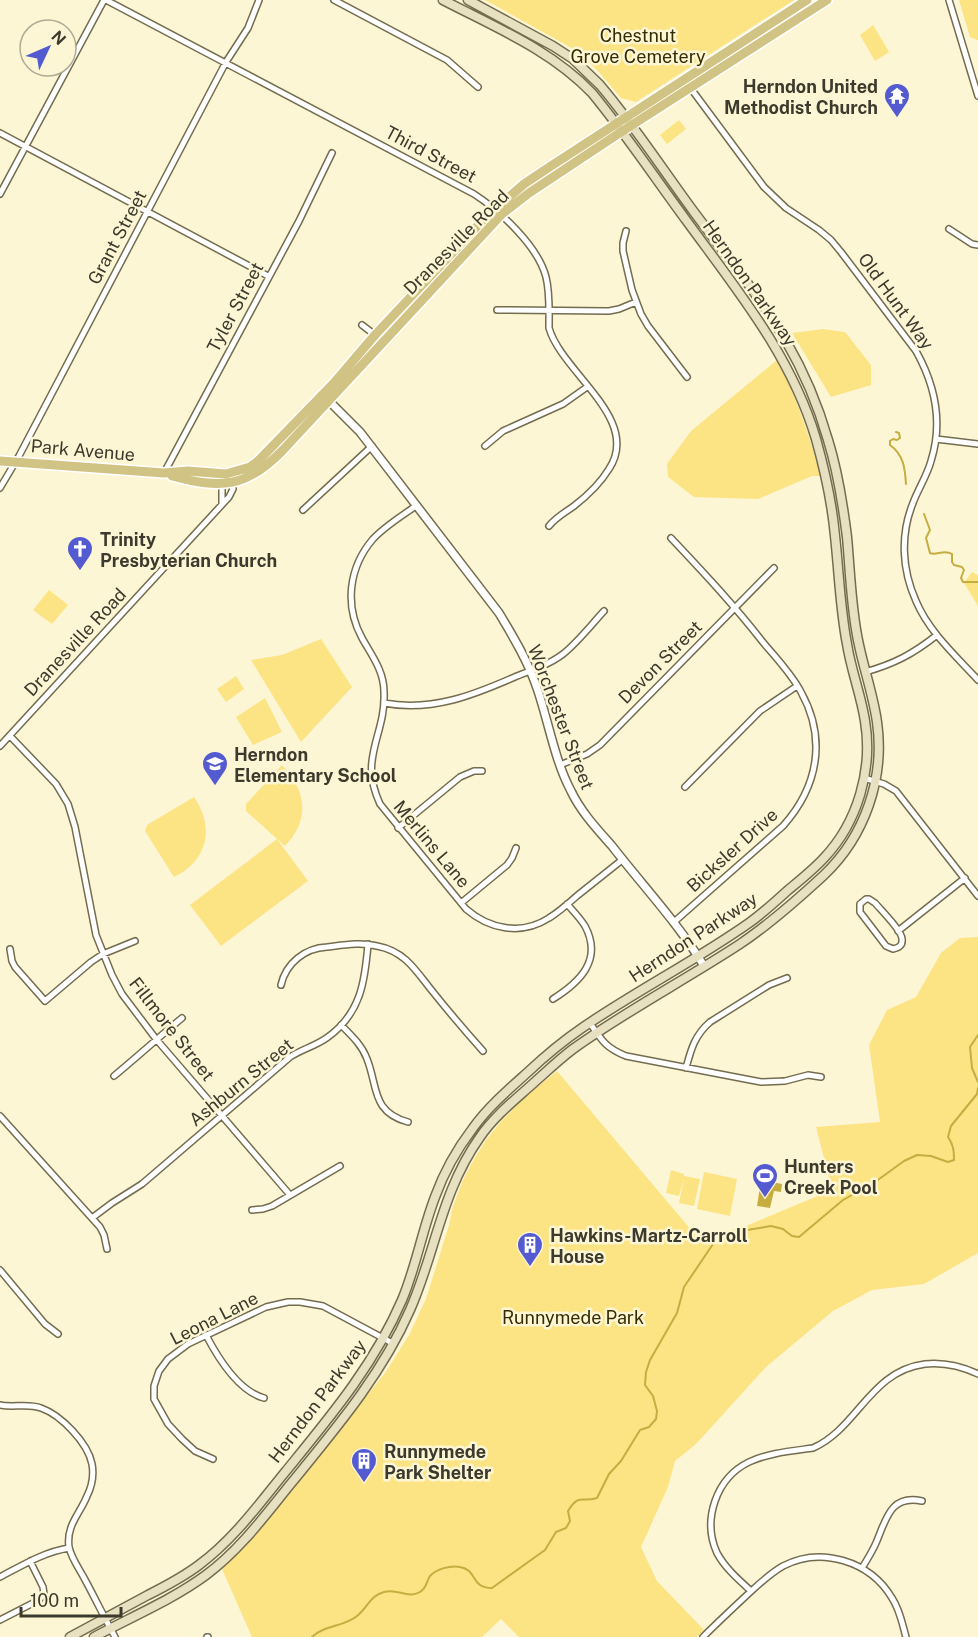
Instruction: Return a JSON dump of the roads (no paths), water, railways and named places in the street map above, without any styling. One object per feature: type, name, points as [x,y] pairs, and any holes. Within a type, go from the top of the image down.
[{"type":"main road","name":"Herndon Parkway","points":[[69,1637],[186,1575],[233,1536],[352,1389],[384,1338],[406,1290],[436,1193],[458,1149],[479,1120],[504,1093],[559,1046],[591,1023],[751,922],[824,858],[839,839],[851,818],[864,778],[867,746],[865,722],[846,638],[828,487],[807,411],[786,364],[761,324],[592,93],[559,63],[540,51],[443,0]]},
{"type":"main road","name":"Herndon Parkway","points":[[94,1637],[112,1633],[199,1580],[225,1560],[243,1542],[361,1396],[394,1344],[413,1304],[426,1271],[447,1198],[456,1176],[468,1154],[506,1108],[559,1060],[597,1033],[761,929],[804,892],[833,865],[848,847],[860,826],[876,781],[879,757],[878,733],[855,626],[846,529],[839,486],[822,420],[804,375],[787,342],[768,312],[600,85],[573,59],[554,46],[468,0]]},
{"type":"main road","name":"Dranesville Road","points":[[688,84],[807,0]]},
{"type":"main road","name":"Dranesville Road","points":[[325,397],[375,335],[499,211],[529,193],[618,128],[827,0]]},
{"type":"main road","name":"Dranesville Road","points":[[226,480],[257,462],[325,397],[499,211]]},
{"type":"main road","name":"Park Avenue","points":[[0,460],[164,474],[188,471],[226,480]]},
{"type":"street","name":"Third Street","points":[[105,0],[474,194],[499,211],[542,266],[548,286],[551,335],[563,355],[611,417],[617,443],[609,470],[580,501],[549,525]]},
{"type":"street","points":[[0,194],[105,0]]},
{"type":"street","name":"Grant Street","points":[[0,488],[226,62],[248,28],[259,0]]},
{"type":"street","points":[[334,0],[447,60],[478,87]]},
{"type":"street","points":[[949,0],[978,96]]},
{"type":"street","name":"Old Hunt Way","points":[[688,84],[764,187],[786,208],[819,230],[842,252],[923,363],[933,388],[937,410],[936,439],[931,461],[908,517],[904,548],[906,569],[911,590],[924,617],[937,635],[978,680]]},
{"type":"street","points":[[0,134],[268,276]]},
{"type":"street","name":"Tyler Street","points":[[164,474],[332,153]]},
{"type":"street","points":[[949,229],[978,246]]},
{"type":"street","points":[[626,231],[622,243],[636,302],[648,326],[687,377]]},
{"type":"street","points":[[497,310],[609,310],[619,309],[636,302]]},
{"type":"street","points":[[362,325],[375,335]]},
{"type":"street","points":[[486,446],[503,431],[547,412],[587,387]]},
{"type":"street","name":"Worchester Street","points":[[325,397],[372,446],[494,606],[512,634],[530,671],[570,791],[622,860],[674,922],[704,966]]},
{"type":"street","points":[[936,439],[978,444]]},
{"type":"street","points":[[303,510],[372,446]]},
{"type":"street","points":[[221,505],[226,480]]},
{"type":"street","name":"Dranesville Road","points":[[1,744],[229,497],[233,489],[226,480]]},
{"type":"street","name":"Merlins Lane","points":[[417,505],[382,531],[367,547],[353,574],[351,590],[352,613],[381,671],[384,692],[384,703],[372,756],[371,775],[380,804],[461,903],[475,916],[491,925],[511,929],[541,923],[622,860]]},
{"type":"street","name":"Bicksler Drive","points":[[671,538],[735,607],[797,686],[811,714],[816,741],[812,777],[801,803],[783,826],[674,922]]},
{"type":"street","name":"Devon Street","points":[[560,765],[588,754],[600,744],[774,568]]},
{"type":"street","points":[[384,703],[410,707],[462,699],[552,662],[562,655],[604,610]]},
{"type":"street","points":[[864,672],[899,661],[937,635]]},
{"type":"street","points":[[685,787],[760,711],[797,686]]},
{"type":"street","name":"Fillmore Street","points":[[10,736],[56,784],[68,804],[74,821],[92,921],[103,954],[122,994],[156,1039],[290,1195]]},
{"type":"street","points":[[398,828],[460,777],[474,771],[482,771]]},
{"type":"street","points":[[864,778],[891,787],[896,791],[978,896]]},
{"type":"street","points":[[461,903],[507,865],[516,848]]},
{"type":"street","points":[[898,931],[964,878]]},
{"type":"street","points":[[866,899],[873,901],[898,931],[902,936],[902,943],[896,948],[889,948],[860,912],[860,904],[866,899]]},
{"type":"street","points":[[553,999],[575,984],[586,969],[591,951],[585,926],[567,904]]},
{"type":"street","points":[[10,949],[15,967],[45,1001],[103,954],[135,941]]},
{"type":"street","points":[[280,985],[288,968],[297,959],[313,950],[322,947],[368,944],[387,949],[405,959],[483,1051]]},
{"type":"street","name":"Ashburn Street","points":[[92,1218],[142,1184],[290,1057],[318,1044],[341,1025],[352,1011],[360,993],[368,944]]},
{"type":"street","points":[[686,1068],[693,1043],[703,1028],[769,985],[787,978]]},
{"type":"street","points":[[114,1076],[182,1018]]},
{"type":"street","points":[[591,1023],[610,1049],[626,1056],[761,1082],[786,1081],[808,1075],[821,1077]]},
{"type":"street","points":[[341,1025],[355,1039],[366,1057],[382,1106],[394,1117],[408,1122]]},
{"type":"street","points":[[0,1116],[100,1227],[105,1235],[107,1249]]},
{"type":"street","points":[[252,1210],[272,1206],[340,1166]]},
{"type":"street","points":[[0,1270],[45,1324],[58,1334]]},
{"type":"street","name":"Leona Lane","points":[[213,1459],[195,1451],[182,1439],[168,1424],[154,1399],[154,1386],[159,1371],[168,1359],[188,1344],[266,1307],[300,1302],[323,1306],[394,1344]]},
{"type":"street","points":[[206,1335],[218,1358],[243,1388],[264,1398]]},
{"type":"street","points":[[751,1591],[722,1562],[711,1532],[715,1500],[733,1473],[761,1458],[813,1448],[820,1444],[838,1431],[877,1387],[897,1373],[909,1368],[945,1364],[965,1368],[978,1374]]},
{"type":"street","points":[[0,1405],[35,1406],[53,1413],[63,1421],[81,1443],[90,1459],[91,1485],[87,1497],[73,1520],[69,1548],[112,1633]]},
{"type":"street","points":[[862,1568],[876,1543],[885,1520],[895,1505],[916,1499],[922,1501]]},
{"type":"street","points":[[0,1577],[47,1553],[69,1548]]},
{"type":"street","points":[[703,1637],[773,1572],[784,1566],[815,1557],[834,1558],[853,1564],[878,1581],[893,1599],[900,1612],[906,1637]]},
{"type":"street","points":[[0,1620],[39,1600],[44,1594],[43,1587],[30,1561]]},
{"type":"waterway","points":[[896,432],[899,433],[900,438],[890,441],[890,445],[901,458],[906,484]]},
{"type":"waterway","points":[[924,514],[930,530],[926,538],[930,553],[952,554],[954,565],[964,570],[961,578],[963,582],[978,582]]},
{"type":"waterway","points":[[978,1035],[970,1047],[972,1068],[978,1082]]},
{"type":"waterway","points":[[312,1637],[322,1630],[352,1620],[380,1594],[389,1591],[411,1594],[420,1592],[430,1576],[440,1570],[452,1567],[466,1569],[480,1585],[492,1588],[545,1550],[556,1532],[566,1528],[570,1521],[568,1511],[572,1505],[578,1500],[597,1498],[609,1474],[621,1461],[640,1430],[649,1427],[656,1419],[657,1411],[653,1396],[645,1385],[646,1372],[650,1360],[677,1313],[684,1287],[713,1244],[729,1233],[771,1226],[799,1237],[843,1200],[875,1182],[904,1161],[917,1155],[931,1156],[948,1162],[954,1160],[953,1147],[948,1137],[951,1126],[977,1094],[978,1088]]},
{"type":"place","name":"Herndon United Methodist Church","points":[[897,119]]},
{"type":"place","name":"Trinity Presbyterian Church","points":[[80,572]]},
{"type":"place","name":"Herndon Elementary School","points":[[215,787]]},
{"type":"place","name":"Hunters Creek Pool","points":[[765,1199]]},
{"type":"place","name":"Hawkins-Martz-Carroll House","points":[[530,1268]]},
{"type":"place","name":"Runnymede Park Shelter","points":[[364,1484]]},
{"type":"park label","name":"Chestnut Grove Cemetery","points":[[638,45]]},
{"type":"park label","name":"Runnymede Park","points":[[573,1317]]}]
